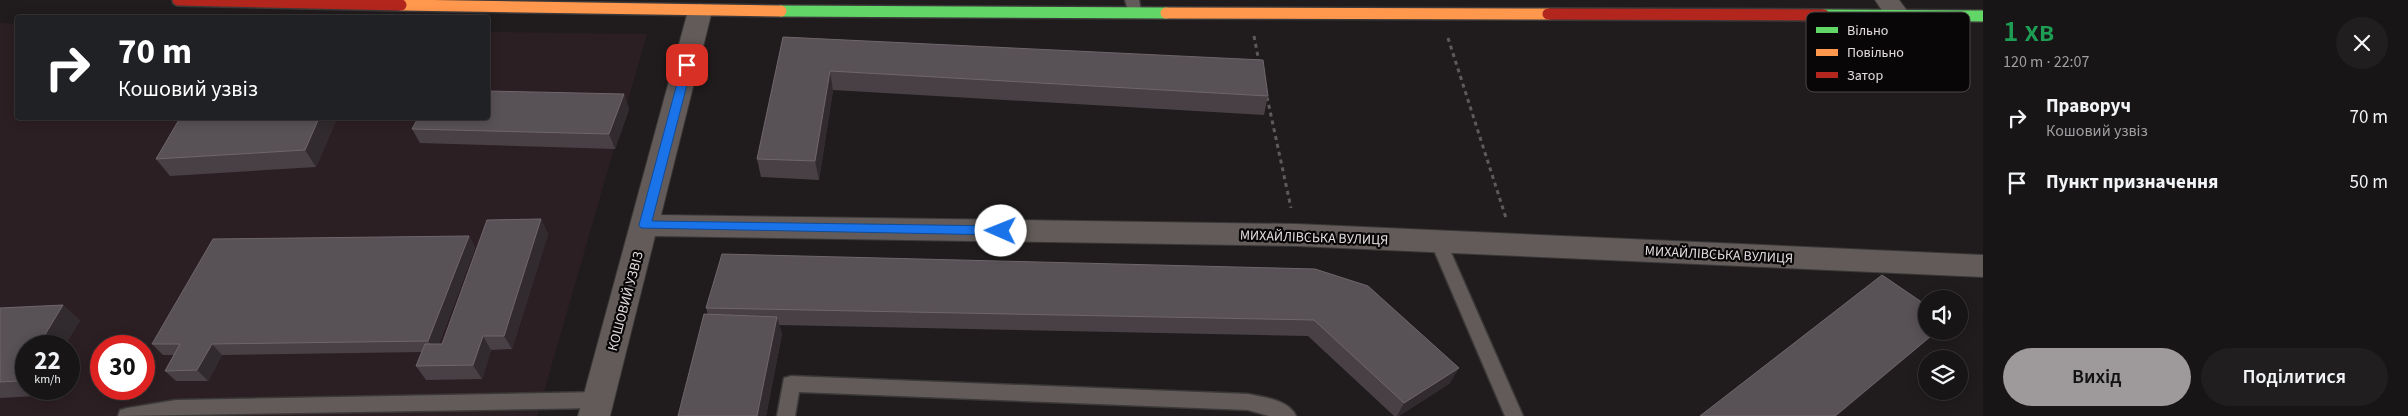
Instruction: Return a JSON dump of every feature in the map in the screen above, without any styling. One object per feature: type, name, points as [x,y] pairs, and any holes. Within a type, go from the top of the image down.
[{"type":"street","points":[[178,0],[702,6],[1133,6],[1249,13],[1440,14],[1893,8],[1938,12]]},
{"type":"street","name":"КОШОВИЙ УЗВІЗ","points":[[597,408],[702,6]]},
{"type":"street","points":[[1970,15],[1983,16]]},
{"type":"street","name":"МИХАЙЛІВСЬКА ВУЛИЦЯ","points":[[645,225],[1297,235],[1983,266]]},
{"type":"lane","points":[[1438,241],[1514,416]]},
{"type":"lane","points":[[786,416],[791,384],[1248,402],[1270,407],[1287,416]]},
{"type":"lane","points":[[127,416],[176,408],[597,408]]},
{"type":"path","points":[[1249,13],[1262,71]]},
{"type":"path","points":[[1440,14],[1515,244]]},
{"type":"path","points":[[1266,91],[1297,235]]},
{"type":"shaded area","points":[[0,23],[15,24],[15,120],[490,120],[490,32],[647,34],[537,416],[0,416]]},
{"type":"building","points":[[783,37],[1263,60],[1268,96],[830,71],[815,161],[757,159]]},
{"type":"building","points":[[490,91],[624,94],[609,134],[412,129],[417,120],[490,120]]},
{"type":"building","points":[[179,120],[318,120],[305,150],[156,159]]},
{"type":"building","points":[[541,219],[504,336],[483,336],[473,365],[416,366],[425,344],[442,344],[487,220]]},
{"type":"building","points":[[469,236],[428,341],[212,344],[197,370],[165,371],[180,344],[155,344],[155,339],[213,239]]},
{"type":"building","points":[[722,254],[1315,269],[1368,286],[1459,368],[1404,403],[1314,320],[706,308]]},
{"type":"building","points":[[1882,275],[1918,300],[1918,340],[1926,340],[1835,416],[1700,416]]},
{"type":"building","points":[[63,305],[45,335],[15,335],[15,381],[0,382],[0,308]]},
{"type":"building","points":[[704,314],[777,317],[757,416],[678,416]]},
{"type":"traffic: fast","points":[[781,11],[1166,13]]},
{"type":"traffic: fast","points":[[1970,16],[1983,16]]},
{"type":"traffic: slow","points":[[401,5],[781,11]]},
{"type":"traffic: slow","points":[[1166,13],[1548,14]]},
{"type":"traffic: jam","points":[[178,0],[401,5]]},
{"type":"traffic: jam","points":[[1548,14],[1806,15]]},
{"type":"route","points":[[687,65],[645,225],[1001,231]]}]
